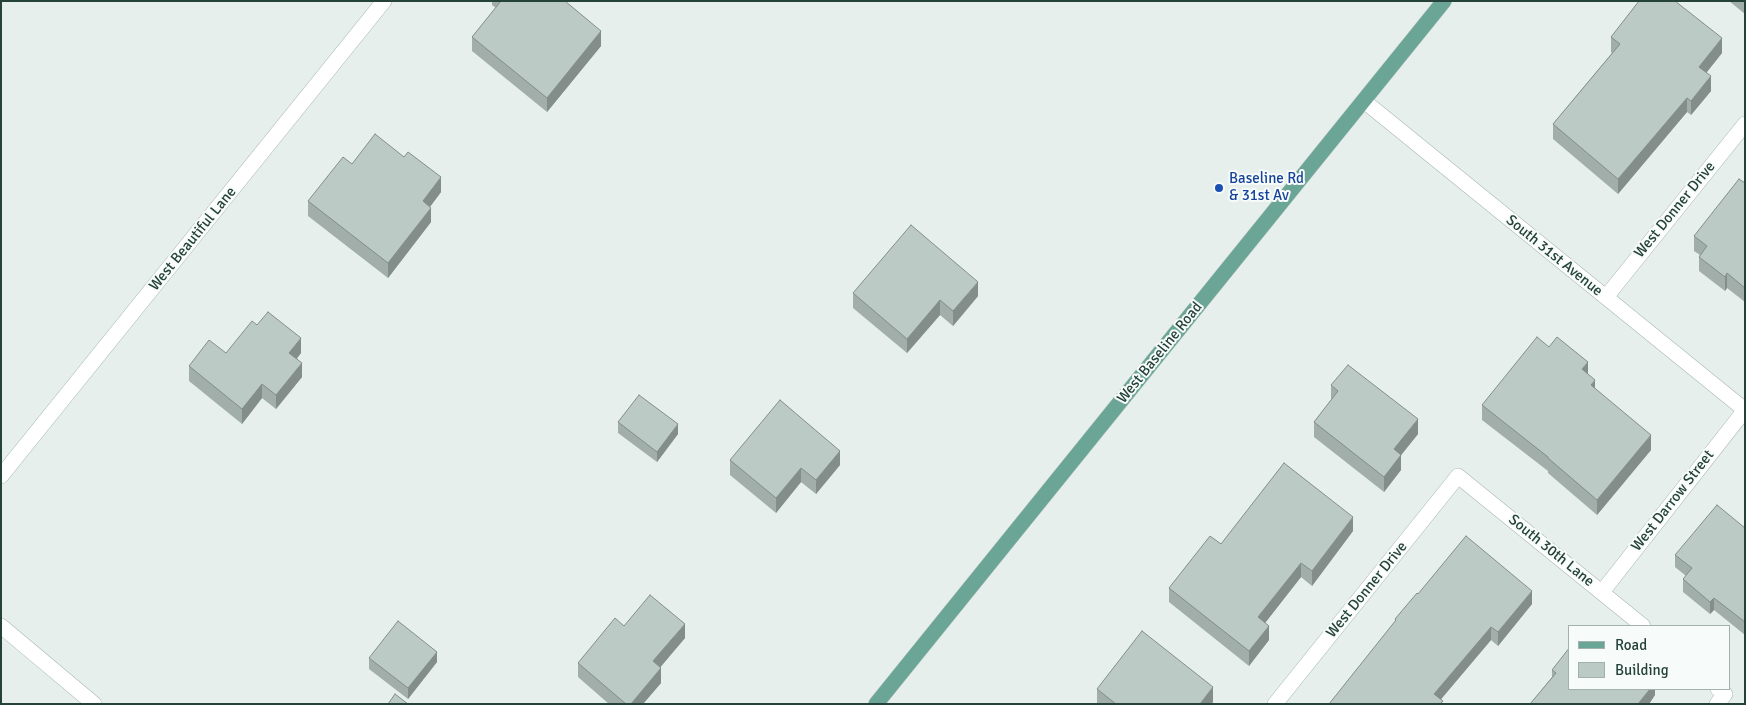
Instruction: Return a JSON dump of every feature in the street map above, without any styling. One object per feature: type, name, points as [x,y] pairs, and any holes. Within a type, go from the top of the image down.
[{"type":"main road","name":"West Baseline Road","points":[[876,704],[1444,1]]},
{"type":"street","name":"West Beautiful Lane","points":[[1,476],[384,1]]},
{"type":"street","name":"South 31st Avenue","points":[[1364,101],[1745,410]]},
{"type":"street","name":"West Donner Drive","points":[[1606,297],[1744,128]]},
{"type":"street","name":"West Darrow Street","points":[[1602,592],[1745,410]]},
{"type":"street","name":"West Donner Drive","points":[[1275,704],[1458,476]]},
{"type":"street","name":"South 30th Lane","points":[[1458,476],[1642,625]]},
{"type":"street","points":[[1,626],[94,704]]},
{"type":"building","points":[[501,1],[565,1],[601,31],[547,98],[472,37]]},
{"type":"building","points":[[1639,1],[1675,1],[1722,38],[1699,67],[1711,76],[1691,101],[1687,98],[1618,179],[1553,124],[1620,44],[1611,37]]},
{"type":"building","points":[[375,134],[404,157],[408,152],[441,177],[423,201],[431,208],[388,263],[308,201],[343,157],[352,164]]},
{"type":"building","points":[[1739,179],[1745,183],[1745,288],[1727,273],[1725,277],[1699,257],[1707,246],[1694,236]]},
{"type":"building","points":[[911,225],[978,282],[953,311],[940,300],[907,339],[853,293]]},
{"type":"building","points":[[268,312],[301,338],[289,353],[302,363],[276,395],[262,384],[242,409],[189,366],[209,340],[226,353],[252,321],[257,325]]},
{"type":"building","points":[[1537,337],[1549,347],[1557,337],[1588,362],[1582,369],[1595,380],[1591,385],[1651,435],[1597,500],[1548,457],[1482,405]]},
{"type":"building","points":[[1348,365],[1418,419],[1394,449],[1401,455],[1384,477],[1314,422],[1338,391],[1331,385]]},
{"type":"building","points":[[639,395],[678,424],[657,452],[618,422]]},
{"type":"building","points":[[780,400],[840,451],[816,480],[801,468],[776,498],[730,460]]},
{"type":"building","points":[[1284,463],[1353,517],[1312,571],[1301,563],[1258,617],[1269,626],[1249,651],[1169,588],[1210,536],[1221,544]]},
{"type":"building","points":[[1717,505],[1745,528],[1745,622],[1714,598],[1710,602],[1683,579],[1692,568],[1675,555]]},
{"type":"building","points":[[1466,536],[1532,591],[1498,632],[1491,627],[1434,694],[1443,701],[1440,704],[1329,704],[1395,619]]},
{"type":"building","points":[[650,595],[685,624],[653,661],[661,668],[631,704],[626,704],[578,663],[615,618],[624,626]]},
{"type":"building","points":[[398,621],[437,652],[408,688],[369,658]]},
{"type":"building","points":[[1142,631],[1213,687],[1200,704],[1116,704],[1097,689]]},
{"type":"building","points":[[1568,650],[1568,690],[1649,690],[1638,704],[1530,704],[1556,673],[1552,670]]},
{"type":"building","points":[[395,694],[408,704],[388,704]]},
{"type":"place","name":"Baseline Rd & 31st Av","points":[[1219,188]]}]
